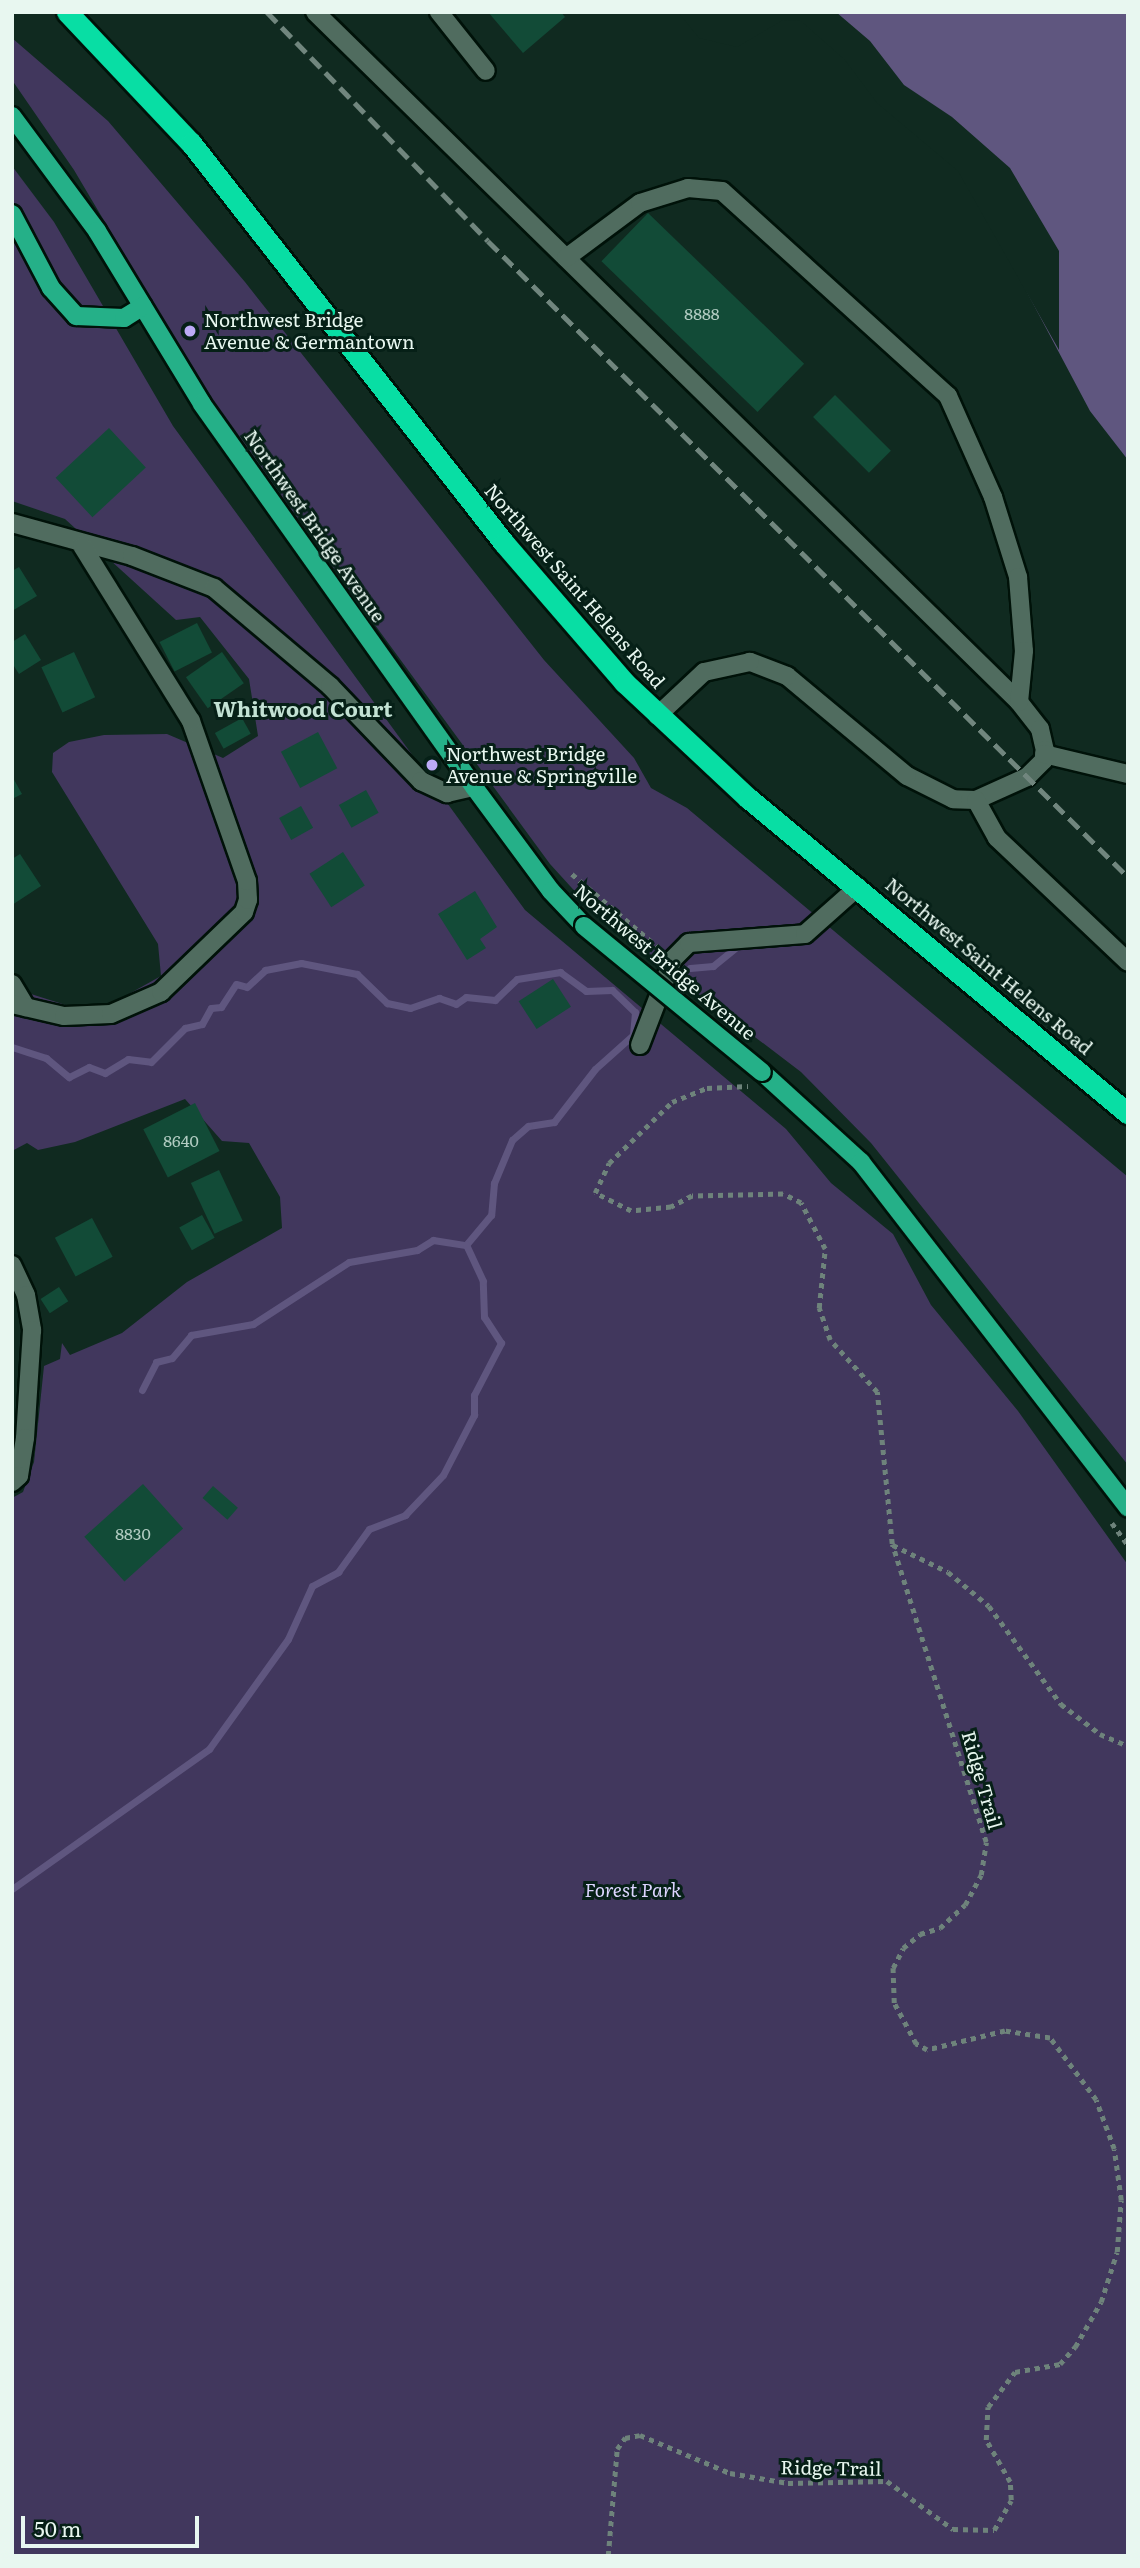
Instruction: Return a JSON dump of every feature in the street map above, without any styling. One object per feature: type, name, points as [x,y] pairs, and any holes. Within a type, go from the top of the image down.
[{"type":"highway","name":"Northwest Saint Helens Road","points":[[67,12],[191,143],[504,543],[657,716],[1128,1113]]},
{"type":"main road","name":"Northwest Bridge Avenue","points":[[12,116],[97,231],[202,404],[551,891],[584,926],[761,1080],[861,1162],[1122,1501],[1128,1514]]},
{"type":"main road","points":[[12,214],[51,288],[76,316],[124,318],[143,306]]},
{"type":"street","points":[[315,12],[1019,702],[1040,729],[1044,754],[1027,778],[976,800],[953,799],[907,775],[770,667],[737,662],[704,672],[657,716]]},
{"type":"street","points":[[439,12],[486,71]]},
{"type":"street","points":[[566,258],[640,203],[688,188],[722,191],[948,396],[993,497],[1018,578],[1024,651],[1019,702]]},
{"type":"street","points":[[12,523],[82,546],[132,556],[214,588],[330,686],[422,781],[447,793],[474,787]]},
{"type":"street","points":[[12,984],[19,1005],[64,1016],[111,1014],[161,992],[244,912],[248,900],[247,881],[191,721],[82,546]]},
{"type":"street","points":[[1044,754],[1127,773]]},
{"type":"street","points":[[976,800],[997,838],[1128,962]]},
{"type":"street","points":[[640,1045],[673,959],[689,943],[805,934],[858,887]]},
{"type":"street","points":[[12,1265],[19,1296],[32,1330],[25,1438],[19,1476],[12,1482]]},
{"type":"path","points":[[572,874],[650,942]]},
{"type":"path","name":"Ridge Trail","points":[[608,2556],[617,2449],[625,2438],[640,2435],[730,2473],[788,2483],[887,2481],[953,2529],[994,2530],[1011,2500],[1010,2482],[986,2440],[988,2407],[1015,2372],[1060,2364],[1075,2347],[1101,2302],[1117,2252],[1121,2200],[1114,2149],[1083,2078],[1050,2038],[1005,2031],[928,2050],[916,2044],[894,2003],[893,1968],[903,1948],[920,1934],[940,1928],[965,1905],[981,1875],[986,1842],[892,1544],[877,1392],[830,1340],[819,1308],[825,1249],[801,1203],[783,1194],[692,1196],[671,1207],[631,1211],[595,1193],[609,1163],[672,1102],[706,1088],[761,1080]]},
{"type":"path","points":[[892,1544],[948,1572],[989,1606],[1061,1704],[1100,1734],[1128,1746]]},
{"type":"green space","points":[[12,38],[108,121],[245,282],[544,660],[634,758],[651,788],[687,808],[1128,1177],[1128,1465],[871,1143],[801,1072],[601,920],[550,864],[211,401],[74,170],[12,80]]},
{"type":"green space","name":"Forest Park","points":[[12,166],[54,222],[173,426],[525,910],[786,1129],[831,1183],[893,1234],[931,1305],[1018,1411],[1128,1565],[1128,2556],[12,2556],[12,1498],[23,1492],[34,1462],[44,1366],[60,1359],[62,1343],[70,1355],[122,1333],[187,1282],[282,1228],[280,1197],[249,1143],[222,1141],[185,1099],[75,1142],[38,1150],[27,1143],[12,1151],[12,988],[72,1007],[111,1004],[161,976],[158,944],[52,772],[53,753],[69,742],[104,735],[167,734],[223,758],[258,736],[249,679],[200,617],[176,620],[65,519],[12,501]]},
{"type":"shaded area","points":[[682,12],[1128,12],[1128,460],[1090,411],[961,168],[803,18]]},
{"type":"pier","points":[[678,12],[836,12],[870,41],[904,85],[952,117],[1010,168],[1059,251],[1059,350],[958,171],[877,103],[845,60],[801,21],[783,20],[737,47],[699,38]]},
{"type":"building","points":[[488,12],[561,12],[565,17],[523,53]]},
{"type":"building","points":[[648,213],[804,364],[758,412],[601,261]]},
{"type":"building","points":[[835,395],[891,451],[869,473],[813,417]]},
{"type":"building","points":[[109,428],[146,467],[92,517],[56,478]]},
{"type":"building","points":[[19,567],[37,596],[12,611],[12,571]]},
{"type":"building","points":[[197,623],[212,652],[175,671],[160,642]]},
{"type":"building","points":[[25,634],[41,660],[19,674],[12,663],[12,642]]},
{"type":"building","points":[[74,652],[95,697],[63,713],[41,667]]},
{"type":"building","points":[[222,652],[244,683],[208,708],[186,677]]},
{"type":"building","points":[[242,718],[251,734],[224,749],[215,733]]},
{"type":"building","points":[[318,732],[337,768],[300,788],[281,752]]},
{"type":"building","points":[[12,776],[22,794],[12,799]]},
{"type":"building","points":[[366,790],[379,813],[351,828],[339,805]]},
{"type":"building","points":[[301,806],[313,828],[291,840],[279,818]]},
{"type":"building","points":[[343,852],[365,886],[331,907],[309,874]]},
{"type":"building","points":[[20,854],[41,886],[12,905],[12,859]]},
{"type":"building","points":[[475,891],[497,927],[480,939],[486,948],[467,960],[438,914]]},
{"type":"building","points":[[553,979],[571,1007],[537,1029],[519,1001]]},
{"type":"building","points":[[195,1103],[220,1151],[168,1177],[143,1129]]},
{"type":"building","points":[[219,1170],[243,1221],[215,1234],[191,1183]]},
{"type":"building","points":[[202,1215],[215,1238],[192,1250],[179,1228]]},
{"type":"building","points":[[92,1218],[113,1257],[76,1277],[55,1238]]},
{"type":"building","points":[[59,1287],[68,1301],[50,1313],[41,1299]]},
{"type":"building","points":[[143,1484],[183,1529],[124,1581],[84,1537]]},
{"type":"building","points":[[213,1486],[238,1508],[227,1520],[203,1498]]},
{"type":"waterway","points":[[690,968],[713,966],[743,942]]},
{"type":"waterway","points":[[12,1047],[46,1058],[69,1077],[89,1067],[105,1073],[128,1059],[151,1062],[185,1028],[202,1024],[211,1008],[221,1007],[236,984],[247,987],[265,970],[301,963],[357,974],[387,1003],[410,1008],[439,998],[456,1004],[466,997],[495,1000],[517,979],[560,972],[586,991],[612,990],[635,1012],[633,1035],[595,1069],[554,1122],[528,1126],[512,1140],[494,1183],[491,1215],[466,1245]]},
{"type":"waterway","points":[[142,1390],[156,1362],[172,1358],[191,1335],[253,1324],[349,1262],[417,1250],[433,1240],[466,1245]]},
{"type":"waterway","points":[[12,1889],[209,1749],[288,1639],[312,1586],[338,1572],[369,1529],[405,1515],[443,1475],[474,1415],[474,1395],[501,1343],[484,1317],[483,1281],[466,1245]]},
{"type":"railway","points":[[267,12],[488,241],[1128,877]]},
{"type":"place","name":"Northwest Bridge Avenue & Germantown","points":[[190,331]]},
{"type":"place","name":"Northwest Bridge Avenue & Springville","points":[[432,765]]},
{"type":"district","name":"Whitwood Court","points":[[303,708]]}]
